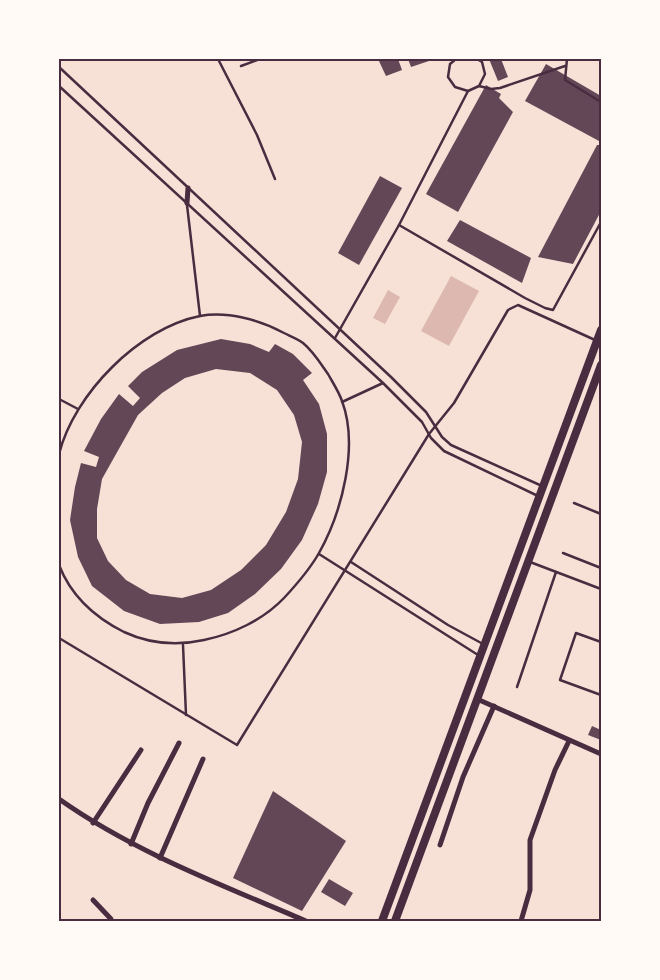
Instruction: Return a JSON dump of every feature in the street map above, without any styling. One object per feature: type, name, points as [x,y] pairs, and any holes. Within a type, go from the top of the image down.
[{"type":"main road","points":[[382,921],[601,330]]},
{"type":"main road","points":[[395,921],[601,365]]},
{"type":"street","points":[[187,203],[188,188]]},
{"type":"street","points":[[477,699],[601,754]]},
{"type":"street","points":[[440,845],[463,777],[494,706]]},
{"type":"street","points":[[521,921],[530,890],[530,840],[555,770],[569,741]]},
{"type":"street","points":[[131,844],[148,803],[179,743]]},
{"type":"street","points":[[94,823],[141,750]]},
{"type":"street","points":[[160,858],[204,759]]},
{"type":"street","points":[[59,799],[94,823],[131,844],[306,921]]},
{"type":"street","points":[[93,900],[112,920]]},
{"type":"lane","points":[[218,59],[257,135],[276,179]]},
{"type":"lane","points":[[241,66],[260,59]]},
{"type":"lane","points":[[456,59],[450,64],[448,77],[456,87],[468,91]]},
{"type":"lane","points":[[477,59],[482,62],[485,74],[479,86]]},
{"type":"lane","points":[[567,59],[565,80],[601,102]]},
{"type":"lane","points":[[335,338],[399,225],[468,91],[479,86],[491,89],[500,88],[565,66]]},
{"type":"lane","points":[[59,67],[341,329],[426,412],[436,424],[442,436],[460,451],[543,487]]},
{"type":"lane","points":[[59,86],[383,383],[422,422],[428,434],[444,451],[539,497]]},
{"type":"lane","points":[[187,203],[200,316]]},
{"type":"lane","points":[[399,225],[525,298],[553,310],[601,222]]},
{"type":"lane","points":[[59,638],[237,745],[428,434],[454,403],[508,310],[518,305],[597,341]]},
{"type":"lane","points":[[59,454],[78,409],[101,379],[124,355],[149,338],[174,325],[200,316],[232,315],[270,326],[303,343],[322,364],[342,402],[349,432],[347,469],[340,505],[319,554],[283,599],[256,620],[224,636],[183,645],[154,642],[129,634],[105,622],[82,604],[63,575],[59,565]]},
{"type":"lane","points":[[342,402],[383,383]]},
{"type":"lane","points":[[59,399],[78,409]]},
{"type":"lane","points":[[574,503],[601,514]]},
{"type":"lane","points":[[319,554],[480,656]]},
{"type":"lane","points":[[562,554],[601,568]]},
{"type":"lane","points":[[529,561],[601,588]]},
{"type":"lane","points":[[351,562],[448,625],[484,645]]},
{"type":"lane","points":[[517,688],[556,572]]},
{"type":"lane","points":[[601,642],[576,633],[560,680],[601,695]]},
{"type":"lane","points":[[183,645],[186,715]]},
{"type":"shaded area","points":[[451,276],[479,291],[449,346],[421,331]]},
{"type":"shaded area","points":[[388,290],[400,297],[385,324],[373,318]]},
{"type":"building","points":[[378,59],[398,59],[402,70],[386,76]]},
{"type":"building","points":[[408,59],[435,59],[411,67]]},
{"type":"building","points":[[489,59],[501,59],[508,77],[498,81]]},
{"type":"building","points":[[546,64],[601,96],[599,141],[525,101]]},
{"type":"building","points":[[486,85],[501,94],[499,98],[513,112],[458,212],[426,194]]},
{"type":"building","points":[[597,145],[601,145],[601,211],[573,264],[538,257]]},
{"type":"building","points":[[380,176],[402,188],[359,265],[338,253]]},
{"type":"building","points":[[460,220],[531,258],[522,283],[447,241]]},
{"type":"building","points":[[221,339],[250,344],[269,352],[275,344],[293,354],[312,373],[303,380],[319,404],[327,434],[327,472],[318,504],[302,540],[281,569],[255,594],[228,613],[199,622],[160,624],[124,611],[92,586],[78,557],[70,520],[81,463],[96,467],[99,457],[84,451],[101,419],[119,394],[133,406],[140,398],[128,386],[142,372],[177,350]],"holes":[[[216,369],[250,373],[277,390],[294,415],[302,442],[298,479],[286,512],[266,545],[241,570],[211,590],[182,598],[150,594],[126,580],[108,561],[97,538],[97,509],[102,479],[138,415],[162,393],[185,378]]]},
{"type":"building","points":[[592,726],[601,730],[601,740],[588,735]]},
{"type":"building","points":[[273,791],[346,841],[302,911],[233,878]]},
{"type":"building","points":[[329,879],[353,893],[345,906],[321,892]]}]
